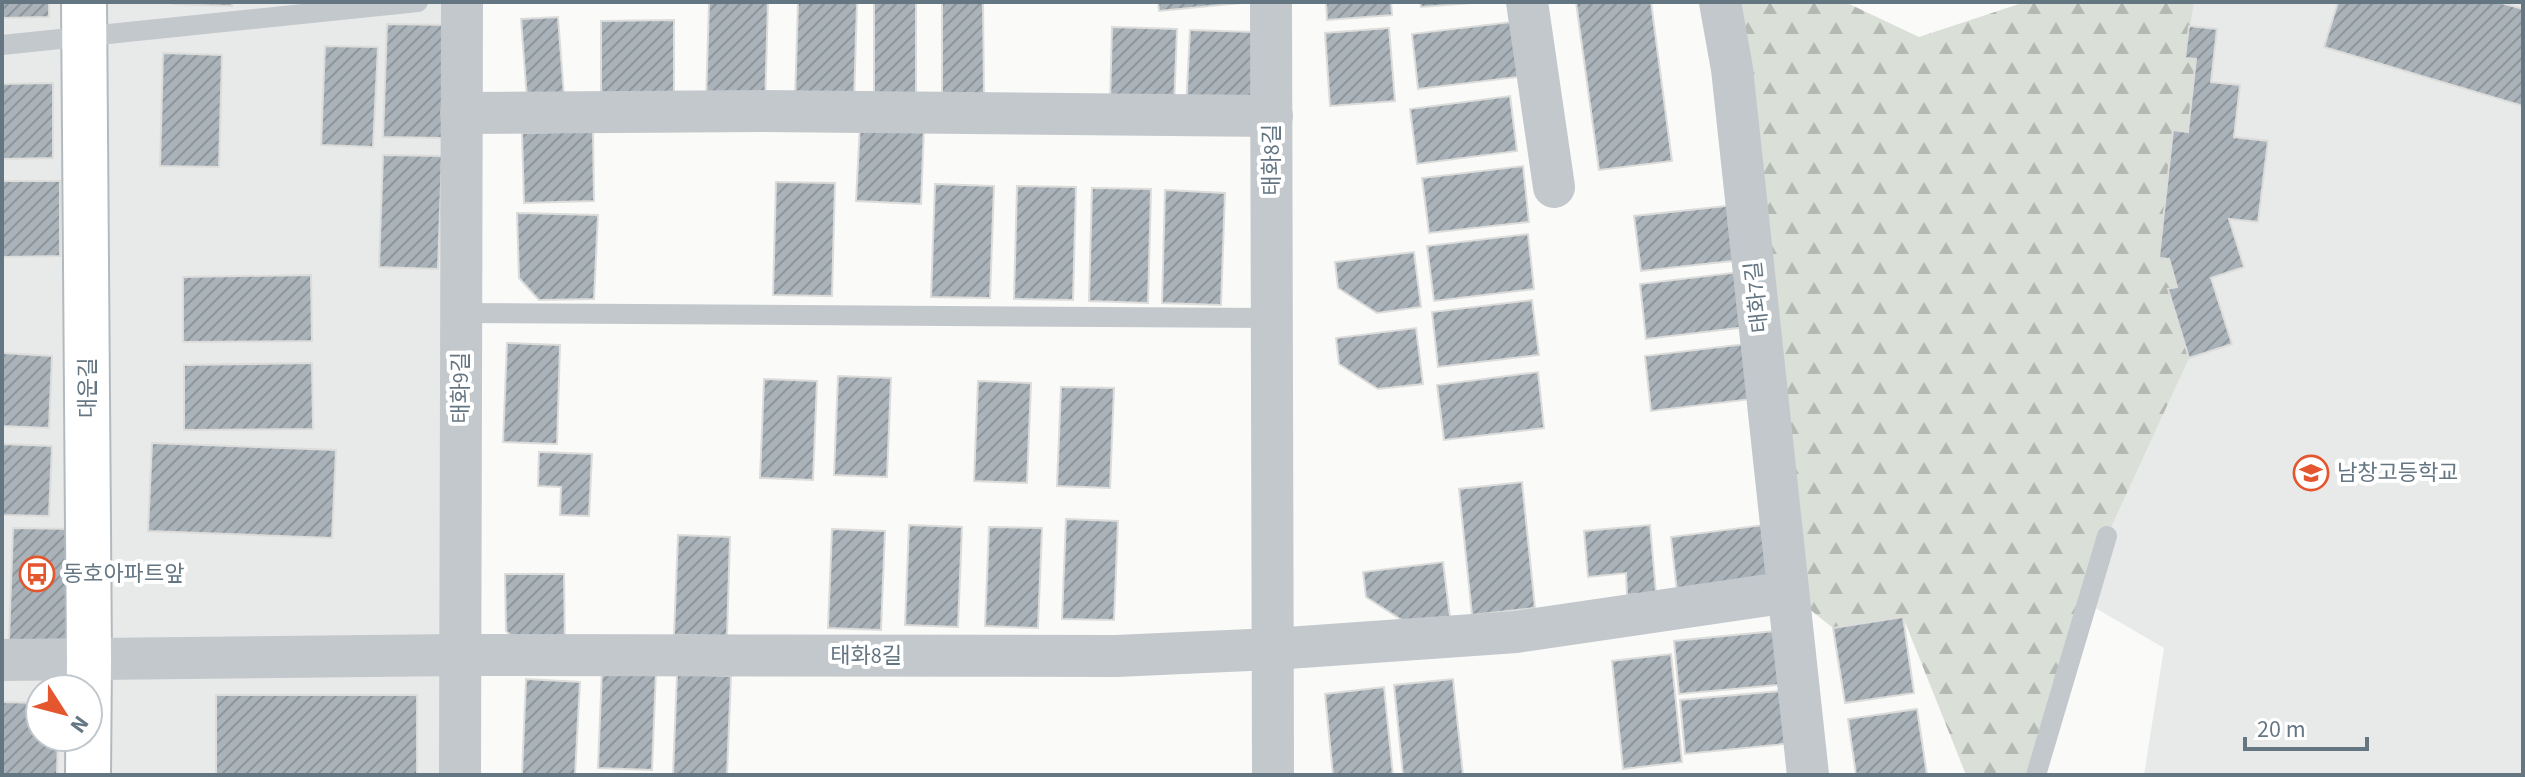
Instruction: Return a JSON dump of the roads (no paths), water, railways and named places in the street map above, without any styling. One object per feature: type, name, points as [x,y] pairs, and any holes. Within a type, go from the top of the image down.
[{"type":"street","name":"태화9길","points":[[460,775],[462,2]]},
{"type":"street","name":"태화8길","points":[[1271,2],[1273,775]]},
{"type":"street","points":[[1527,2],[1554,187]]},
{"type":"street","name":"태화7길","points":[[1720,2],[1732,69],[1808,775]]},
{"type":"street","name":"대운길","points":[[84,19],[88,775]]},
{"type":"street","points":[[461,113],[763,111],[1272,116]]},
{"type":"street","points":[[1273,649],[1516,632],[1788,592]]},
{"type":"street","name":"태화8길","points":[[2,660],[460,655],[1116,656],[1273,649]]},
{"type":"lane","points":[[2,45],[84,19],[418,2]]},
{"type":"lane","points":[[461,313],[1272,318]]},
{"type":"lane","points":[[2036,775],[2107,536]]},
{"type":"place","name":"남창고등학교","points":[[2311,473]]},
{"type":"place","name":"동호아파트앞","points":[[37,574]]}]
